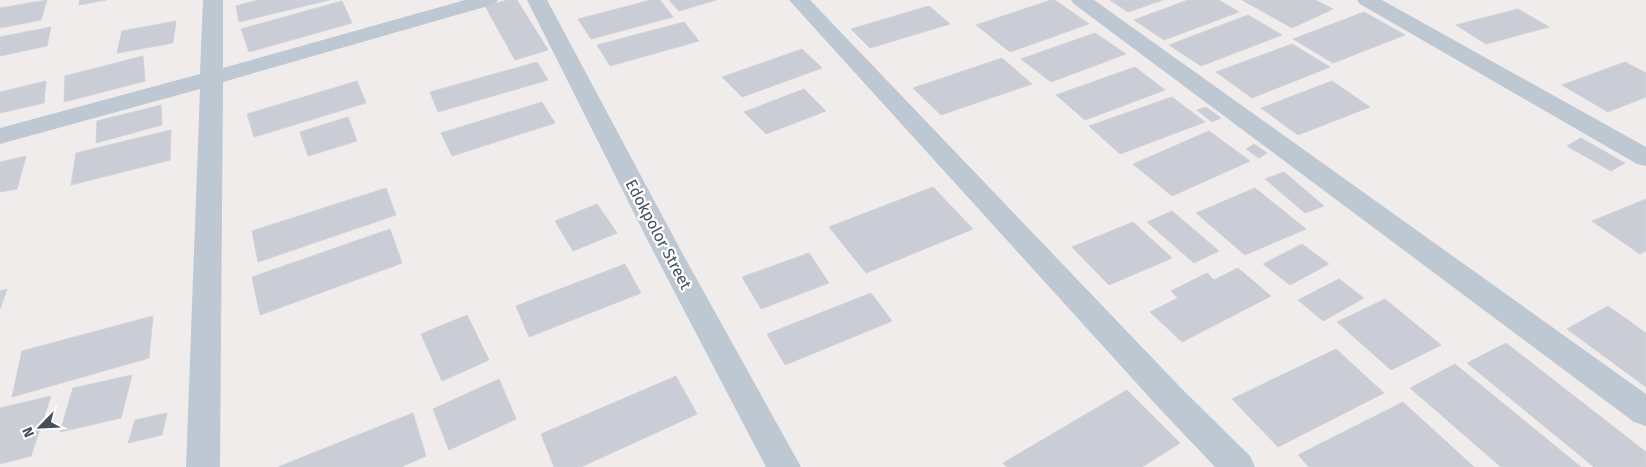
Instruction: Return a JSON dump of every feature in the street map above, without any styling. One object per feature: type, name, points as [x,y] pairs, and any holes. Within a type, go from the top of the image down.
[{"type":"street","points":[[203,467],[213,0]]},
{"type":"street","points":[[0,136],[488,0]]},
{"type":"street","name":"Edokpolor Street","points":[[537,0],[666,249],[784,467]]},
{"type":"street","points":[[799,0],[1171,399],[1238,467]]},
{"type":"street","points":[[1081,0],[1646,412]]},
{"type":"street","points":[[1367,0],[1646,158]]},
{"type":"building","points":[[47,0],[41,20],[0,28],[0,8]]},
{"type":"building","points":[[80,0],[106,0],[79,5]]},
{"type":"building","points":[[258,0],[329,0],[239,22],[236,6]]},
{"type":"building","points":[[508,0],[517,0],[548,50],[515,60],[485,6]]},
{"type":"building","points":[[651,0],[660,0],[673,17],[591,39],[578,19]]},
{"type":"building","points":[[669,0],[716,0],[679,11]]},
{"type":"building","points":[[1055,0],[1089,24],[1010,52],[976,25]]},
{"type":"building","points":[[1110,0],[1163,0],[1128,12]]},
{"type":"building","points":[[1188,0],[1219,0],[1239,12],[1164,40],[1134,20]]},
{"type":"building","points":[[1242,0],[1315,0],[1333,9],[1292,28]]},
{"type":"building","points":[[342,1],[352,23],[249,52],[241,29]]},
{"type":"building","points":[[929,6],[950,24],[870,48],[851,29]]},
{"type":"building","points":[[1518,9],[1549,27],[1486,44],[1456,25]]},
{"type":"building","points":[[1364,12],[1405,35],[1333,63],[1293,39]]},
{"type":"building","points":[[1248,15],[1282,35],[1201,66],[1169,45]]},
{"type":"building","points":[[176,21],[173,43],[117,53],[122,31]]},
{"type":"building","points":[[684,22],[699,41],[610,66],[597,45]]},
{"type":"building","points":[[51,27],[47,46],[0,56],[0,37]]},
{"type":"building","points":[[1095,33],[1126,54],[1051,82],[1021,59]]},
{"type":"building","points":[[1292,44],[1330,67],[1252,98],[1216,72]]},
{"type":"building","points":[[802,49],[822,68],[742,97],[722,77]]},
{"type":"building","points":[[143,56],[145,81],[64,102],[65,76]]},
{"type":"building","points":[[1002,58],[1032,84],[941,115],[913,88]]},
{"type":"building","points":[[537,62],[548,80],[438,112],[430,92]]},
{"type":"building","points":[[1625,62],[1646,73],[1646,97],[1608,112],[1562,85]]},
{"type":"building","points":[[1135,67],[1165,90],[1085,120],[1056,95]]},
{"type":"building","points":[[46,81],[44,103],[0,113],[0,92]]},
{"type":"building","points":[[357,81],[366,103],[254,137],[247,114]]},
{"type":"building","points":[[1332,81],[1370,107],[1298,135],[1261,108]]},
{"type":"building","points":[[804,89],[826,111],[766,134],[744,112]]},
{"type":"building","points":[[1172,97],[1205,122],[1120,154],[1089,126]]},
{"type":"building","points":[[542,102],[555,123],[452,156],[441,133]]},
{"type":"building","points":[[161,105],[162,125],[96,143],[97,121]]},
{"type":"building","points":[[1206,107],[1221,118],[1212,122],[1197,110]]},
{"type":"building","points":[[348,117],[357,141],[308,156],[300,132]]},
{"type":"building","points":[[171,130],[170,160],[71,185],[76,153]]},
{"type":"building","points":[[1209,131],[1250,161],[1172,196],[1133,164]]},
{"type":"building","points":[[1581,138],[1625,163],[1611,171],[1567,146]]},
{"type":"building","points":[[1254,144],[1267,153],[1259,158],[1246,149]]},
{"type":"building","points":[[26,156],[17,189],[0,192],[0,162]]},
{"type":"building","points":[[1284,172],[1324,206],[1305,213],[1265,179]]},
{"type":"building","points":[[933,187],[973,229],[866,273],[829,227]]},
{"type":"building","points":[[386,188],[396,215],[258,262],[252,231]]},
{"type":"building","points":[[1255,188],[1306,229],[1245,255],[1196,213]]},
{"type":"building","points":[[1646,199],[1646,251],[1640,254],[1592,221]]},
{"type":"building","points":[[597,204],[617,233],[573,251],[555,221]]},
{"type":"building","points":[[1172,211],[1219,251],[1194,263],[1147,222]]},
{"type":"building","points":[[1133,222],[1172,258],[1109,285],[1072,247]]},
{"type":"building","points":[[390,229],[402,263],[260,315],[252,277]]},
{"type":"building","points":[[1302,244],[1329,264],[1290,285],[1263,264]]},
{"type":"building","points":[[809,253],[829,283],[761,309],[742,277]]},
{"type":"building","points":[[625,264],[641,293],[529,337],[516,306]]},
{"type":"building","points":[[1238,268],[1271,296],[1182,342],[1150,312],[1178,298],[1171,291],[1207,273],[1214,280]]},
{"type":"building","points":[[1339,279],[1364,298],[1323,321],[1298,300]]},
{"type":"building","points":[[7,289],[0,309],[0,291]]},
{"type":"building","points":[[871,293],[892,321],[785,365],[767,334]]},
{"type":"building","points":[[1385,299],[1441,345],[1391,370],[1337,322]]},
{"type":"building","points":[[1608,306],[1646,333],[1646,387],[1567,329]]},
{"type":"building","points":[[467,315],[489,360],[442,381],[421,334]]},
{"type":"building","points":[[153,316],[149,358],[12,397],[22,351]]},
{"type":"building","points":[[1506,343],[1646,452],[1646,467],[1594,467],[1467,363]]},
{"type":"building","points":[[1336,349],[1384,393],[1278,447],[1232,399]]},
{"type":"building","points":[[1455,364],[1581,467],[1501,467],[1410,388]]},
{"type":"building","points":[[132,375],[121,418],[60,432],[73,388]]},
{"type":"building","points":[[676,376],[697,414],[581,467],[554,467],[541,434]]},
{"type":"building","points":[[499,379],[516,419],[449,450],[433,409]]},
{"type":"building","points":[[1127,390],[1180,443],[1142,467],[1007,467],[1003,463]]},
{"type":"building","points":[[51,396],[31,456],[0,464],[0,408]]},
{"type":"building","points":[[1403,402],[1474,467],[1309,467],[1298,455]]},
{"type":"building","points":[[167,413],[162,435],[128,443],[135,420]]},
{"type":"building","points":[[413,413],[426,456],[401,467],[278,467]]}]
